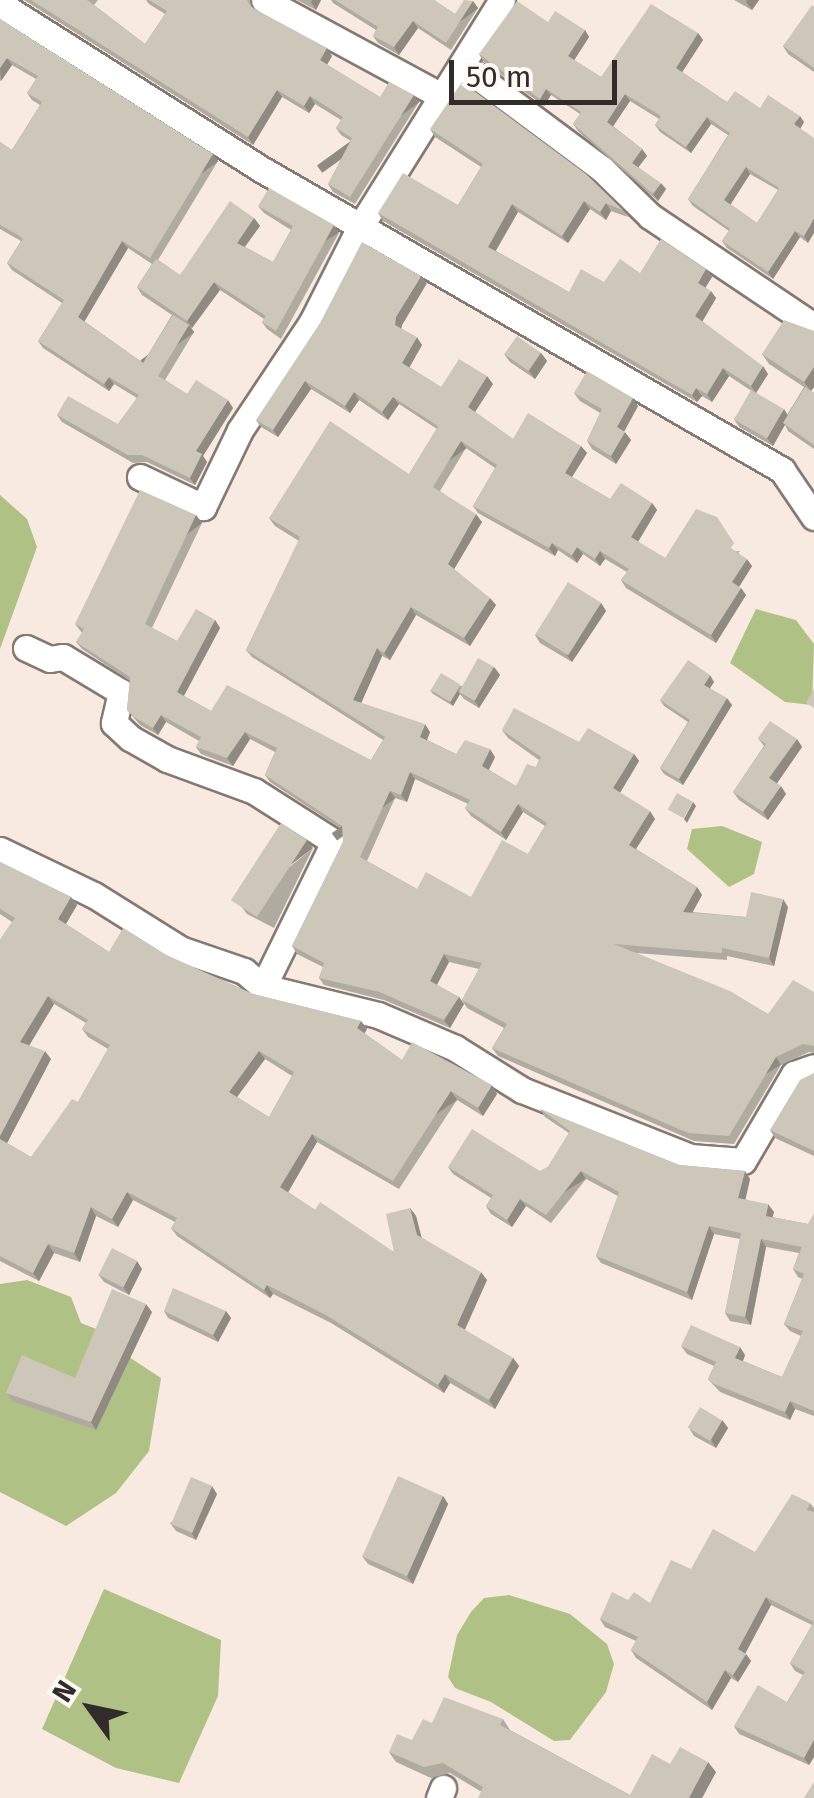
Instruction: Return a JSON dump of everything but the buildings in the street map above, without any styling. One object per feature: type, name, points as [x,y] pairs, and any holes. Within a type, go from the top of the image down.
[{"type":"street","points":[[264,0],[445,98]]},
{"type":"street","points":[[140,477],[203,508],[240,430],[312,322],[360,227],[445,98],[502,0]]},
{"type":"street","points":[[0,4],[360,227],[782,470],[814,516]]},
{"type":"street","points":[[462,65],[602,169],[650,216],[814,326]]},
{"type":"street","points":[[26,648],[50,659],[64,657],[121,692],[114,723],[130,738],[254,791],[334,842],[263,987]]},
{"type":"street","points":[[0,850],[94,894],[180,949],[244,972],[263,987],[378,1015],[455,1048],[522,1090],[710,1161],[743,1161],[794,1074],[814,1067]]},
{"type":"shaded area","points":[[0,495],[27,519],[37,547],[0,649]]},
{"type":"shaded area","points":[[756,609],[796,620],[814,644],[812,705],[785,702],[730,663]]},
{"type":"shaded area","points":[[722,826],[762,842],[754,874],[729,887],[687,849],[692,829]]},
{"type":"shaded area","points":[[27,1280],[71,1297],[81,1323],[114,1336],[129,1357],[161,1378],[149,1451],[116,1493],[66,1526],[0,1492],[0,1284]]},
{"type":"shaded area","points":[[104,1589],[221,1640],[218,1696],[179,1783],[116,1768],[42,1729]]},
{"type":"shaded area","points":[[509,1595],[570,1614],[607,1644],[614,1664],[606,1692],[570,1740],[554,1741],[491,1702],[455,1688],[448,1677],[457,1635],[471,1612],[484,1598]]}]
